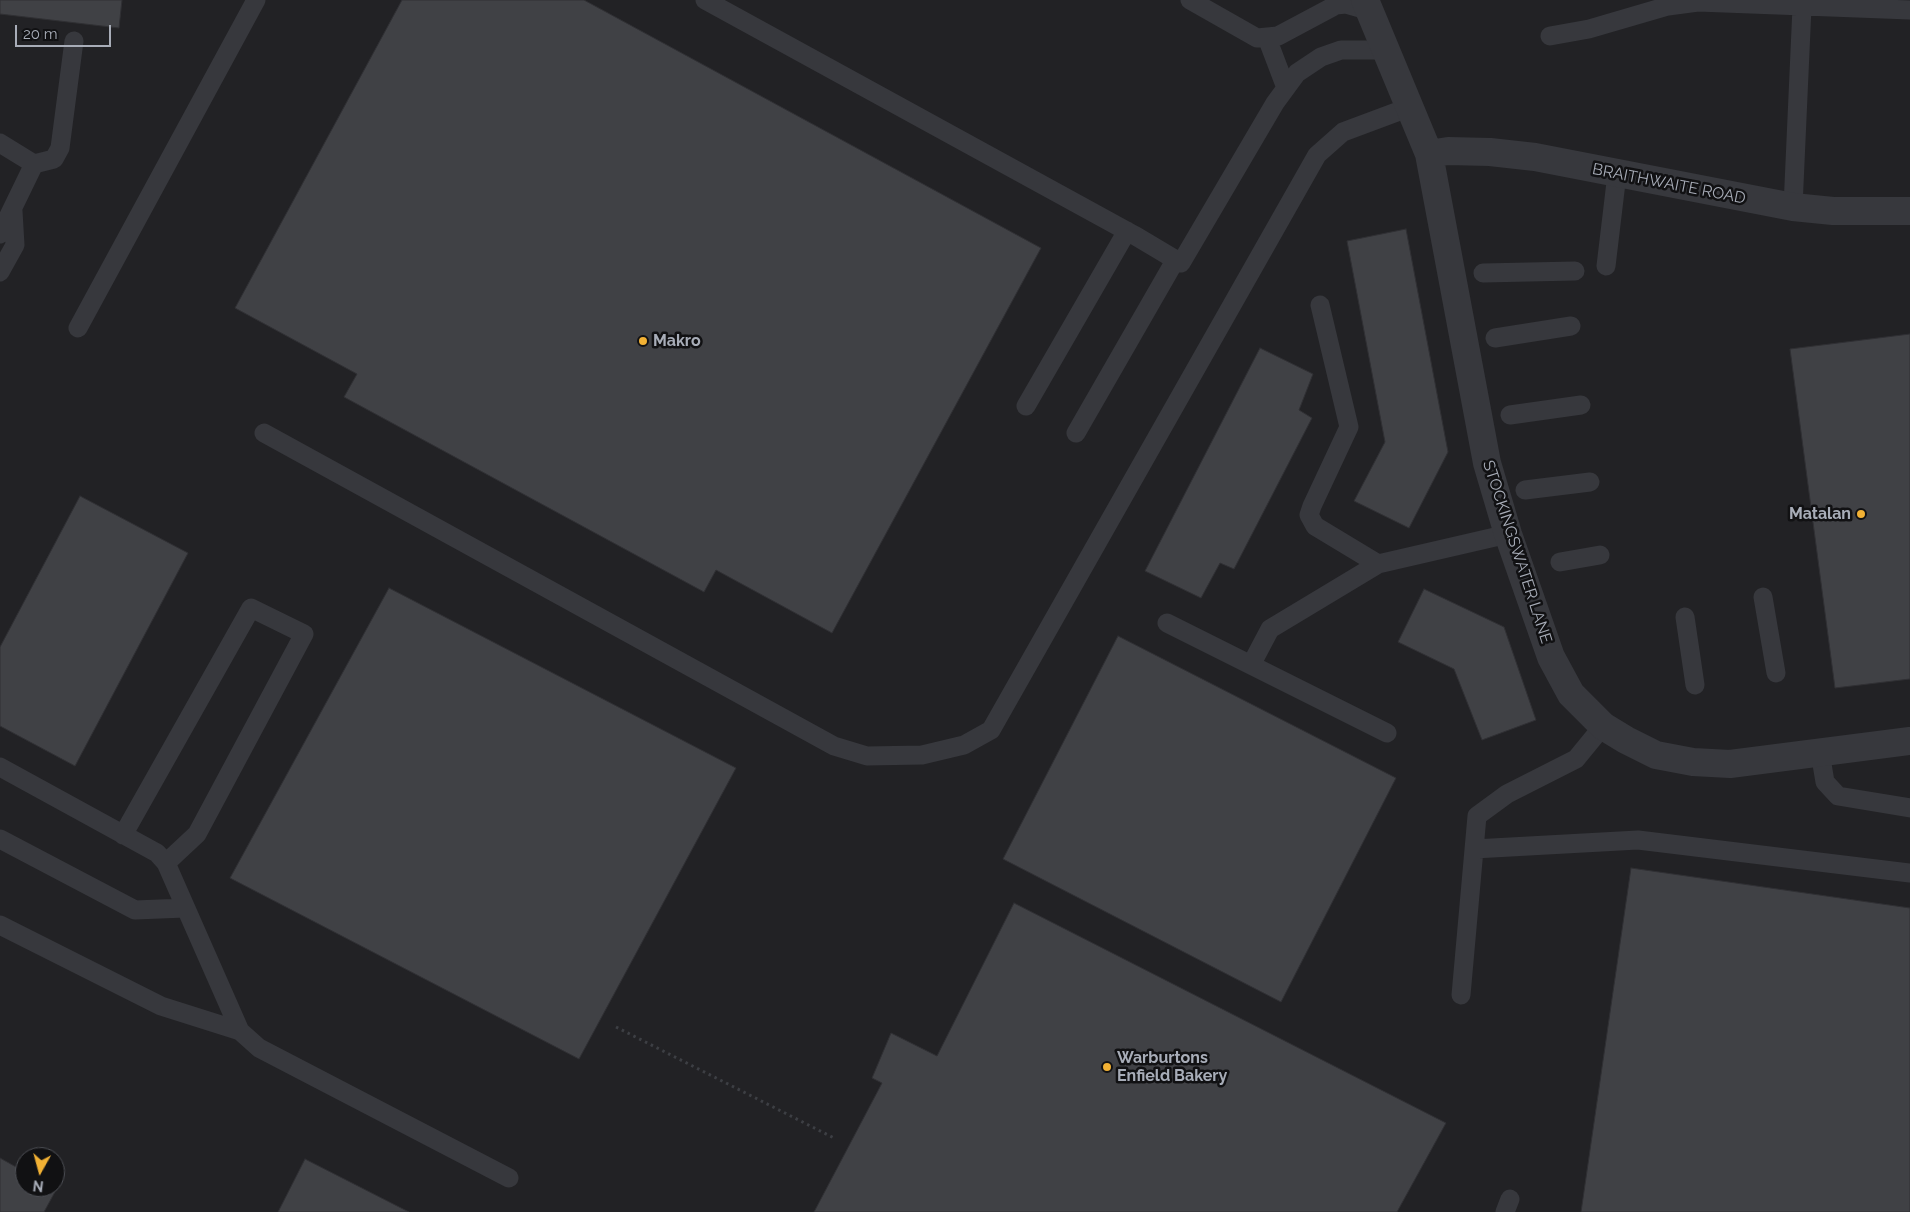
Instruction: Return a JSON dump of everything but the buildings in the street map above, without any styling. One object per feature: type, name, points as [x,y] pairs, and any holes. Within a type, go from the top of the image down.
[{"type":"street","name":"STOCKINGSWATER LANE","points":[[1368,6],[1429,154],[1487,463],[1508,534],[1551,657],[1571,694],[1603,726],[1656,755],[1693,762],[1730,764],[1910,741]]},
{"type":"street","name":"BRAITHWAITE ROAD","points":[[1429,154],[1448,151],[1490,152],[1536,157],[1793,207],[1833,210],[1910,211]]},
{"type":"lane","points":[[78,328],[256,0]]},
{"type":"lane","points":[[705,0],[1181,262],[1297,72],[1321,56],[1341,50],[1387,50]]},
{"type":"lane","points":[[1190,0],[1257,38],[1278,36],[1336,5],[1368,6]]},
{"type":"lane","points":[[1550,36],[1589,29],[1668,6],[1698,2],[1802,3],[1910,10]]},
{"type":"lane","points":[[1793,207],[1802,3]]},
{"type":"lane","points":[[1267,38],[1286,88]]},
{"type":"lane","points":[[0,143],[34,164],[54,159],[60,148],[74,41]]},
{"type":"lane","points":[[264,434],[834,746],[867,756],[922,755],[964,745],[991,730],[1317,155],[1343,132],[1410,107]]},
{"type":"lane","points":[[0,234],[6,215],[34,164]]},
{"type":"lane","points":[[1606,266],[1617,174]]},
{"type":"lane","points":[[0,272],[15,246],[6,215]]},
{"type":"lane","points":[[1026,406],[1127,231]]},
{"type":"lane","points":[[1076,433],[1176,259]]},
{"type":"lane","points":[[1483,273],[1576,271]]},
{"type":"lane","points":[[1320,305],[1349,427],[1309,516],[1314,526],[1378,564]]},
{"type":"lane","points":[[1494,338],[1571,326]]},
{"type":"lane","points":[[1510,415],[1581,406]]},
{"type":"lane","points":[[1525,490],[1590,482]]},
{"type":"lane","points":[[1251,665],[1270,629],[1378,564],[1508,534]]},
{"type":"lane","points":[[1560,562],[1600,555]]},
{"type":"lane","points":[[1764,597],[1776,673]]},
{"type":"lane","points":[[123,835],[251,608],[304,634],[197,834],[166,863]]},
{"type":"lane","points":[[1685,617],[1695,685]]},
{"type":"lane","points":[[1167,623],[1387,733]]},
{"type":"lane","points":[[1461,995],[1477,816],[1507,794],[1576,759],[1603,726]]},
{"type":"lane","points":[[1820,752],[1825,782],[1838,796],[1910,808]]},
{"type":"lane","points":[[0,767],[157,853],[166,863],[240,1031]]},
{"type":"lane","points":[[0,840],[135,910],[186,908]]},
{"type":"lane","points":[[1474,850],[1638,840],[1910,873]]},
{"type":"lane","points":[[0,925],[161,1006],[240,1031],[260,1048],[510,1178]]},
{"type":"path","points":[[616,1027],[834,1138]]},
{"type":"shaded area","points":[[0,0],[1910,0],[1910,1212],[0,1212]]},
{"type":"place","name":"Makro","points":[[643,341]]},
{"type":"place","name":"Matalan","points":[[1861,514]]},
{"type":"place","name":"Warburtons Enfield Bakery","points":[[1107,1067]]}]
